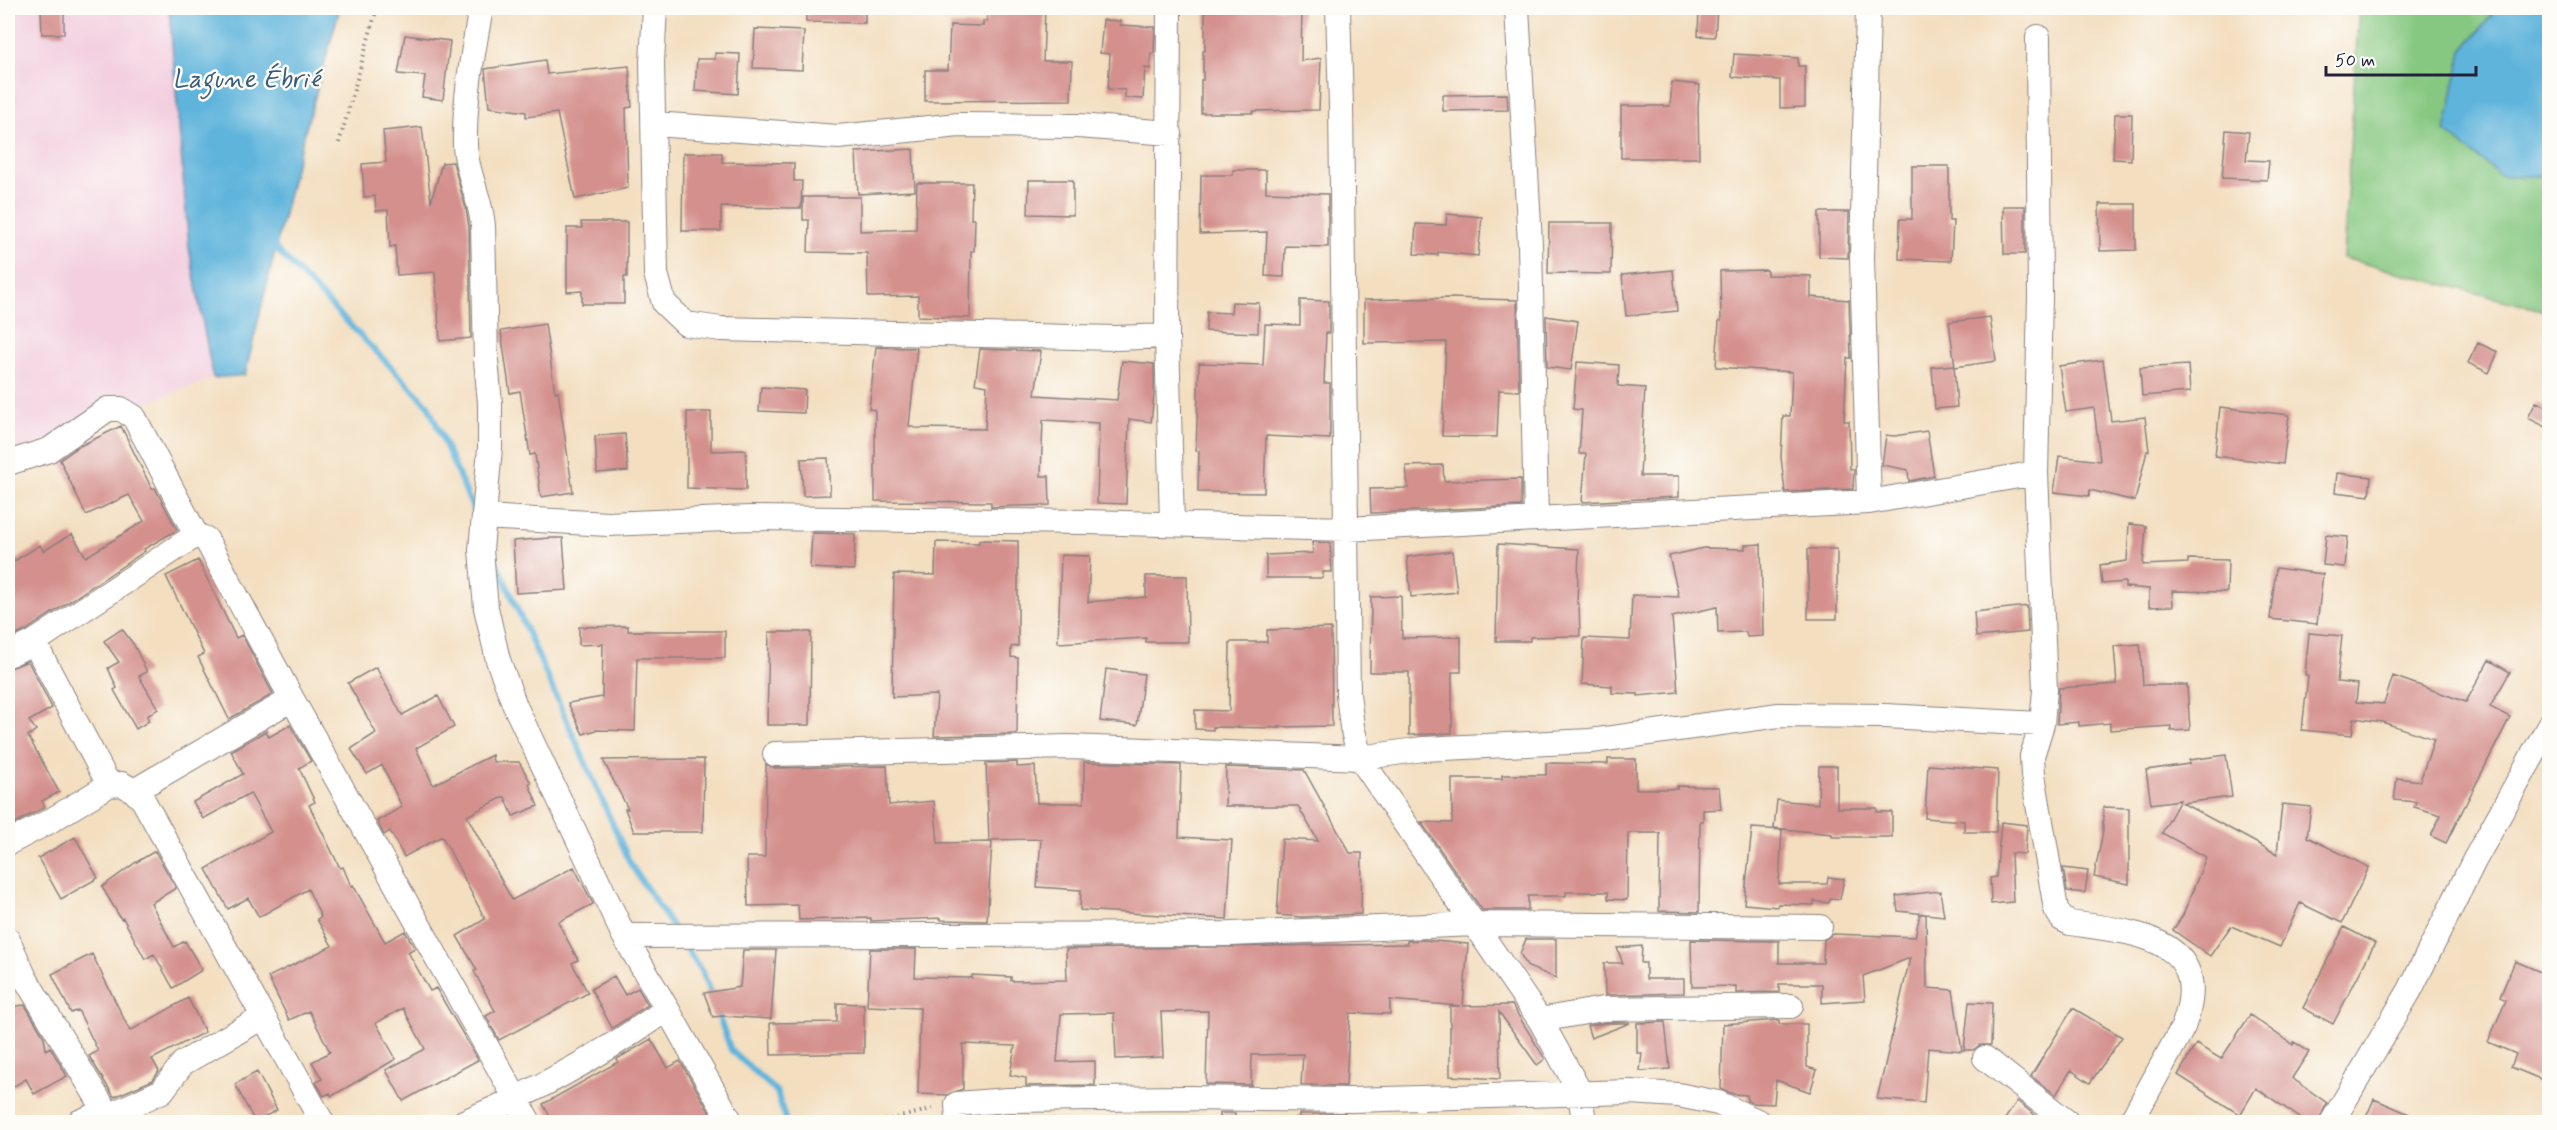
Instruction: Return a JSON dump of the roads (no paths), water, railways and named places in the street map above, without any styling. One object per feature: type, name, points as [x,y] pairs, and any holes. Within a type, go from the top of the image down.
[{"type":"street","points":[[481,8],[471,66],[465,146],[481,206],[483,226],[486,360],[490,403],[490,448],[481,550],[486,608],[498,660],[515,706],[624,936],[731,1122]]},
{"type":"street","points":[[655,8],[652,62],[656,274],[664,303],[686,324],[745,330],[1116,338],[1167,336]]},
{"type":"street","points":[[1169,8],[1167,336],[1172,524]]},
{"type":"street","points":[[1338,8],[1348,694],[1352,727],[1360,758],[1540,1020],[1580,1092],[1584,1122]]},
{"type":"street","points":[[1517,8],[1530,244],[1536,519]]},
{"type":"street","points":[[1868,8],[1862,258],[1869,502]]},
{"type":"street","points":[[2038,38],[2040,297],[2036,473],[2045,690],[2042,724],[2032,756],[2032,775],[2056,909],[2062,919],[2070,923],[2135,933],[2160,941],[2176,954],[2187,974],[2190,992],[2186,1019],[2131,1122]]},
{"type":"street","points":[[654,124],[838,137],[959,125],[1078,126],[1170,133]]},
{"type":"street","points":[[8,463],[49,450],[108,409],[121,409],[134,417],[196,535],[206,539],[292,699],[529,1122]]},
{"type":"street","points":[[484,518],[608,524],[749,518],[1347,529],[1869,502],[2036,473]]},
{"type":"street","points":[[8,655],[34,642],[196,535]]},
{"type":"street","points":[[34,642],[109,785]]},
{"type":"street","points":[[135,791],[292,699]]},
{"type":"street","points":[[775,754],[1068,747],[1360,758],[1423,749],[1591,741],[1779,715],[1885,716],[2042,724]]},
{"type":"street","points":[[2332,1122],[2410,990],[2474,861],[2550,724]]},
{"type":"street","points":[[8,843],[50,821],[109,785],[122,784],[135,791],[322,1122]]},
{"type":"street","points":[[624,936],[1231,934],[1476,924],[1820,927]]},
{"type":"street","points":[[8,940],[25,978],[106,1112]]},
{"type":"street","points":[[1540,1020],[1603,1008],[1791,1006]]},
{"type":"street","points":[[464,1122],[516,1100],[627,1037],[667,1010]]},
{"type":"street","points":[[79,1122],[106,1112],[119,1111],[162,1091],[183,1063],[263,1017]]},
{"type":"street","points":[[1985,1058],[2067,1122]]},
{"type":"street","points":[[957,1113],[1031,1100],[1375,1099],[1630,1092],[1678,1095],[1718,1103],[1759,1122]]},
{"type":"water","name":"Lagune Ébrié","points":[[169,8],[340,8],[297,160],[245,375],[213,378],[189,248]]},
{"type":"water","points":[[2486,8],[2549,8],[2549,176],[2501,176],[2445,131],[2462,51],[2492,15]]},
{"type":"waterway","points":[[275,241],[275,248],[428,405],[475,513]]},
{"type":"waterway","points":[[491,550],[631,865],[674,929]]},
{"type":"waterway","points":[[683,943],[702,972],[713,1000]]},
{"type":"waterway","points":[[716,1009],[731,1050],[777,1092],[786,1122]]}]
